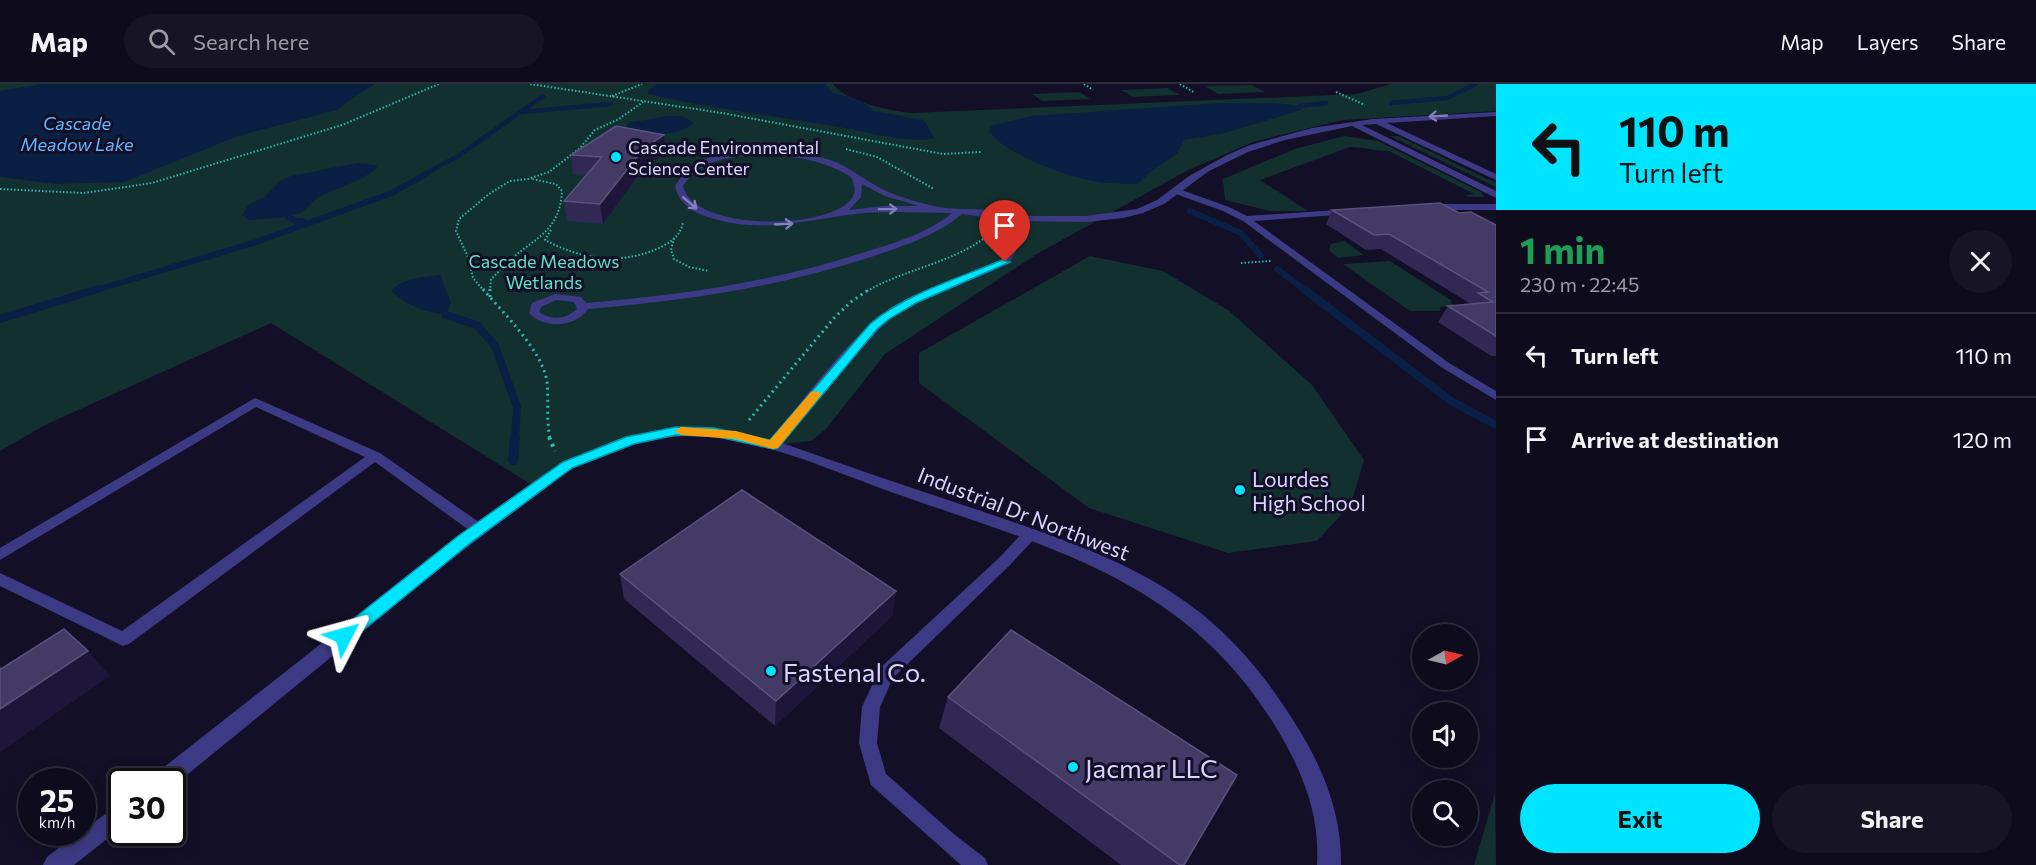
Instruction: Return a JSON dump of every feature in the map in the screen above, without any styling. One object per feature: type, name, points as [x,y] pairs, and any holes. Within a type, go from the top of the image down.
[{"type":"street","points":[[773,445],[868,333],[885,317],[913,301],[1005,262],[1013,247],[1012,218],[1061,219],[1127,215],[1157,205],[1216,165],[1252,147],[1353,124],[1496,114]]},
{"type":"street","points":[[1376,121],[1496,177]]},
{"type":"street","points":[[1287,138],[1364,130],[1496,123]]},
{"type":"street","points":[[1353,124],[1496,195]]},
{"type":"street","name":"Industrial Dr Northwest","points":[[179,768],[478,529],[567,465],[630,440],[676,431],[714,432],[773,445],[1030,534],[1109,567],[1151,588],[1177,605],[1233,653],[1261,687],[1308,765],[1323,808],[1331,848],[1329,865]]},
{"type":"street","points":[[55,865],[108,824]]},
{"type":"lane","points":[[946,210],[882,209],[781,224],[730,220],[712,216],[690,205],[680,193],[679,186],[686,174],[700,165],[722,158],[756,153],[788,154],[816,158],[840,166],[882,192],[946,210],[1012,218]]},
{"type":"lane","points":[[830,216],[851,205],[857,199],[860,192],[855,177]]},
{"type":"lane","points":[[1176,191],[1246,219],[1445,365],[1496,396]]},
{"type":"lane","points":[[1425,206],[1496,207]]},
{"type":"lane","points":[[1246,219],[1356,211]]},
{"type":"lane","points":[[583,306],[680,297],[773,281],[844,263],[920,236],[959,212]]},
{"type":"lane","points":[[0,555],[255,402],[375,456],[478,529]]},
{"type":"lane","points":[[0,579],[123,639],[375,456]]},
{"type":"lane","points":[[978,865],[948,842],[878,779],[868,743],[871,707],[886,673],[988,578],[1030,534]]},
{"type":"path","points":[[0,189],[84,193],[152,183],[342,125],[439,84]]},
{"type":"path","points":[[530,84],[722,113],[943,154],[981,152]]},
{"type":"path","points":[[612,96],[642,84]]},
{"type":"path","points":[[1084,84],[1093,90]]},
{"type":"path","points":[[1180,84],[1195,93]]},
{"type":"path","points":[[1336,92],[1373,108]]},
{"type":"path","points":[[567,465],[552,447],[547,380],[539,363],[521,334],[473,278],[468,257],[456,231],[459,219],[500,186],[510,181],[528,179],[549,172],[580,148],[595,130],[619,119],[643,102]]},
{"type":"path","points":[[658,145],[669,151],[689,155],[680,161]]},
{"type":"path","points":[[838,147],[877,157],[937,190]]},
{"type":"path","points":[[528,179],[556,184],[562,191],[559,215],[545,240],[554,246],[569,252],[601,258],[645,255],[656,251],[675,238]]},
{"type":"path","points":[[682,219],[683,225],[671,250],[674,259],[689,267],[717,272]]},
{"type":"path","points":[[490,297],[490,279],[510,260],[551,230]]},
{"type":"path","points":[[1241,264],[1280,260]]},
{"type":"green space","name":"Cascade Meadows Wetlands","points":[[0,84],[833,84],[840,91],[858,101],[880,108],[911,113],[1357,94],[1391,84],[1496,84],[1496,111],[1343,120],[1256,141],[1188,170],[1037,254],[885,354],[826,429],[811,441],[773,445],[699,431],[605,449],[534,486],[271,323],[45,425],[0,451]]},
{"type":"green space","points":[[1251,85],[1265,92],[1218,94],[1205,86]]},
{"type":"green space","points":[[1168,88],[1180,95],[1133,97],[1121,90]]},
{"type":"green space","points":[[1080,92],[1090,99],[1042,101],[1032,94]]},
{"type":"green space","points":[[1344,136],[1378,141],[1481,192],[1484,197],[1468,197],[1466,195],[1474,194],[1389,151],[1350,147],[1260,180],[1308,211],[1270,211],[1225,200],[1223,179],[1295,149]]},
{"type":"green space","points":[[1390,136],[1398,136],[1496,183],[1496,187]]},
{"type":"green space","points":[[1344,241],[1364,255],[1338,258],[1329,250],[1331,244]]},
{"type":"green space","points":[[1090,256],[1163,271],[1228,310],[1312,385],[1364,460],[1351,504],[1317,541],[1228,553],[1089,508],[919,383],[919,353]]},
{"type":"green space","points":[[1390,261],[1452,301],[1450,302],[1455,306],[1440,307],[1440,311],[1410,311],[1343,264]]},
{"type":"green space","points":[[1495,794],[1496,865],[1474,865]]},
{"type":"water","name":"Cascade Meadow Lake","points":[[42,84],[375,84],[337,110],[238,136],[124,182],[56,184],[0,177],[0,91]]},
{"type":"water","points":[[657,84],[825,84],[833,93],[860,100],[874,111],[924,120],[934,138],[913,140],[885,136],[648,94],[648,90]]},
{"type":"water","points":[[1220,103],[1277,103],[1300,106],[1301,110],[1225,133],[1184,140],[1177,154],[1150,172],[1138,184],[1092,181],[1052,169],[1021,156],[997,140],[989,131],[990,126],[1031,116]]},
{"type":"water","points":[[682,116],[694,123],[680,131],[662,134],[642,133],[627,127],[628,123]]},
{"type":"water","points":[[357,163],[376,165],[377,168],[363,178],[318,197],[302,212],[288,217],[249,220],[242,215],[249,204],[264,197],[280,181],[291,176]]},
{"type":"water","points":[[440,275],[451,302],[446,315],[416,308],[391,291],[407,281]]},
{"type":"building","points":[[616,126],[664,135],[644,148],[600,204],[564,201],[602,157],[571,155]]},
{"type":"building","points":[[1440,203],[1459,213],[1471,212],[1496,225],[1496,336],[1448,306],[1493,302],[1478,293],[1488,292],[1389,234],[1374,235],[1332,210]]},
{"type":"building","name":"Fastenal Co.","points":[[742,490],[896,591],[776,701],[620,574]]},
{"type":"building","points":[[64,629],[88,651],[0,709],[0,668]]},
{"type":"building","name":"Jacmar LLC","points":[[1011,630],[1237,775],[1184,865],[1180,865],[948,697]]},
{"type":"waterway","points":[[1391,103],[1447,98],[1476,84]]},
{"type":"waterway","points":[[423,175],[458,156],[543,96]]},
{"type":"waterway","points":[[1300,106],[1326,103]]},
{"type":"waterway","points":[[521,112],[611,104]]},
{"type":"waterway","points":[[93,291],[256,242],[392,193],[426,174]]},
{"type":"waterway","points":[[1190,211],[1241,233],[1261,256]]},
{"type":"waterway","points":[[288,217],[295,221],[303,221]]},
{"type":"waterway","points":[[1277,269],[1306,291]]},
{"type":"waterway","points":[[0,319],[98,289]]},
{"type":"waterway","points":[[1304,289],[1451,401],[1496,425]]},
{"type":"waterway","points":[[446,315],[477,325],[495,346],[517,407],[515,438]]},
{"type":"waterway","points":[[513,460],[515,437]]},
{"type":"slow traffic","points":[[681,431],[736,435],[773,445],[816,394]]},
{"type":"place","name":"Cascade Environmental Science Center","points":[[616,157]]},
{"type":"place","name":"Lourdes High School","points":[[1240,490]]},
{"type":"place","name":"Fastenal Co.","points":[[771,671]]},
{"type":"place","name":"Jacmar LLC","points":[[1073,767]]},
{"type":"route","points":[[344,636],[534,486],[567,465],[630,440],[676,431],[736,435],[773,445],[873,326],[894,310],[1005,262]]}]
